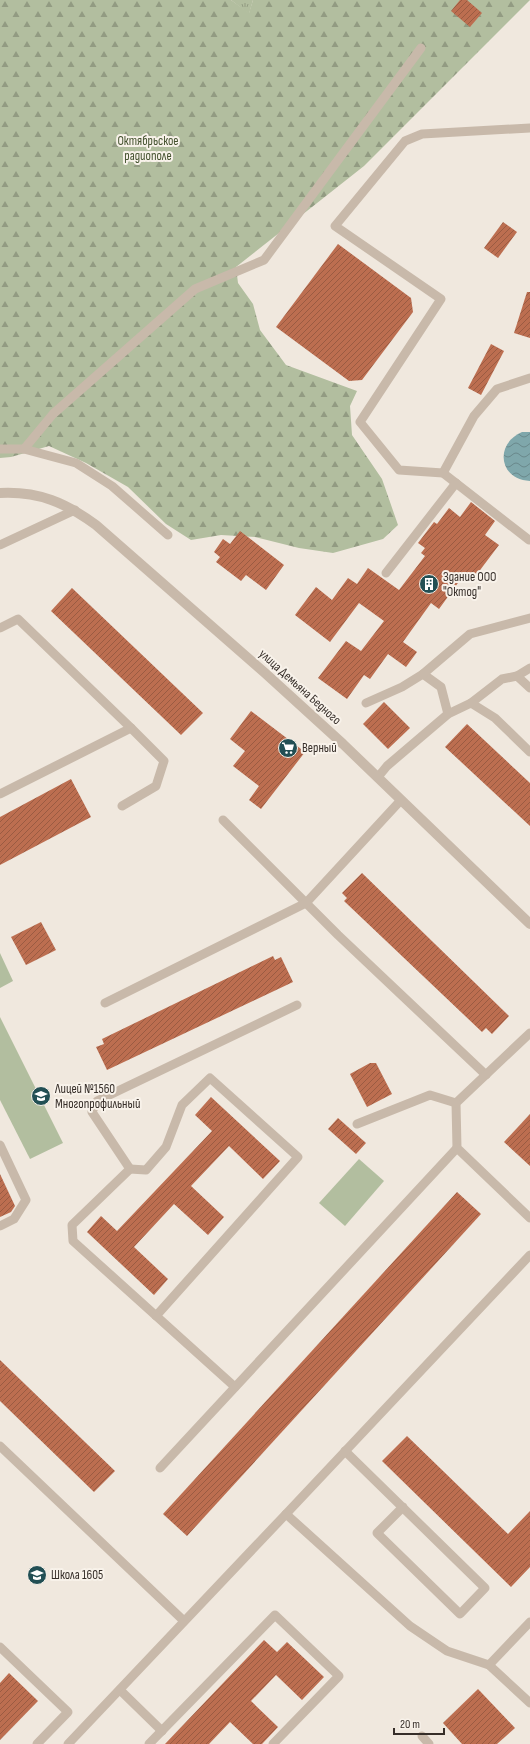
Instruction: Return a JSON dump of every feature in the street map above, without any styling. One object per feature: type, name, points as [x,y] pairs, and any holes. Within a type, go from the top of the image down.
[{"type":"street","name":"улица Демьяна Бедного","points":[[0,493],[34,495],[54,500],[75,510],[96,525],[265,673],[378,777],[530,924]]},
{"type":"lane","points":[[24,449],[53,414],[195,289],[264,260],[421,48]]},
{"type":"lane","points":[[530,128],[422,134],[405,141],[335,226],[441,299],[360,422],[399,470],[443,473],[530,540]]},
{"type":"lane","points":[[443,473],[474,416],[496,389],[530,378]]},
{"type":"lane","points":[[0,449],[24,449],[76,463],[112,486],[168,535]]},
{"type":"lane","points":[[386,573],[456,483]]},
{"type":"lane","points":[[0,545],[75,510]]},
{"type":"lane","points":[[366,703],[402,687],[423,674],[470,634],[530,618]]},
{"type":"lane","points":[[0,628],[18,619],[164,761],[156,786],[122,806]]},
{"type":"lane","points":[[378,777],[388,766],[448,714],[471,703],[502,679],[517,676],[530,668]]},
{"type":"lane","points":[[423,674],[441,687],[448,714]]},
{"type":"lane","points":[[517,676],[530,688]]},
{"type":"lane","points":[[471,703],[495,718],[530,752]]},
{"type":"lane","points":[[0,794],[131,728]]},
{"type":"lane","points":[[105,1003],[306,903],[401,800]]},
{"type":"lane","points":[[223,820],[306,903],[486,1075]]},
{"type":"lane","points":[[130,1170],[92,1112],[97,1101],[297,1006]]},
{"type":"lane","points":[[160,1468],[457,1148],[456,1103],[530,1033]]},
{"type":"lane","points":[[156,1316],[298,1157],[210,1078],[182,1105],[166,1147],[146,1170],[130,1170],[72,1225],[73,1241],[156,1316],[235,1387]]},
{"type":"lane","points":[[357,1124],[430,1095],[456,1103]]},
{"type":"lane","points":[[0,1145],[26,1200],[14,1219],[0,1226]]},
{"type":"lane","points":[[457,1148],[530,1218]]},
{"type":"lane","points":[[68,1744],[530,1255]]},
{"type":"lane","points":[[0,1446],[184,1621]]},
{"type":"lane","points":[[345,1451],[403,1507],[485,1588],[460,1614],[377,1534],[403,1507]]},
{"type":"lane","points":[[286,1514],[410,1626],[448,1651],[489,1665],[530,1704]]},
{"type":"lane","points":[[149,1744],[275,1615],[339,1676],[273,1744]]},
{"type":"lane","points":[[489,1665],[530,1622]]},
{"type":"lane","points":[[0,1647],[68,1712],[37,1744]]},
{"type":"lane","points":[[120,1690],[162,1731]]},
{"type":"lane","points":[[422,1736],[429,1744]]},
{"type":"green space","name":"Октябрьское радиополе","points":[[0,0],[231,0],[249,13],[253,0],[530,0],[364,166],[236,267],[238,283],[253,304],[260,330],[286,365],[357,391],[350,406],[352,435],[382,479],[398,525],[383,539],[333,553],[299,548],[255,537],[221,535],[191,540],[166,524],[128,487],[86,463],[49,446],[11,457],[0,458]]},
{"type":"green space","points":[[231,0],[253,0],[249,14]]},
{"type":"green space","points":[[0,953],[13,981],[0,988]]},
{"type":"green space","points":[[0,1017],[63,1143],[30,1159],[0,1100]]},
{"type":"green space","points":[[359,1159],[384,1181],[345,1226],[319,1203]]},
{"type":"water","points":[[522,432],[530,432],[530,481],[520,479],[512,475],[506,468],[504,461],[504,453],[507,445],[513,438]]},
{"type":"building","points":[[460,0],[467,0],[482,13],[470,27],[451,11]]},
{"type":"building","points":[[503,222],[517,232],[498,258],[484,248]]},
{"type":"building","points":[[338,244],[411,298],[413,312],[362,380],[349,381],[276,327]]},
{"type":"building","points":[[527,292],[530,292],[530,338],[514,333]]},
{"type":"building","points":[[491,344],[504,351],[481,395],[468,388]]},
{"type":"building","points":[[471,502],[495,521],[485,535],[499,545],[471,582],[463,576],[439,609],[431,603],[403,642],[417,652],[406,667],[388,654],[370,679],[364,675],[347,699],[318,678],[346,641],[361,651],[384,621],[359,603],[330,642],[295,615],[316,587],[332,600],[348,578],[357,584],[368,568],[399,590],[425,556],[421,553],[425,548],[418,543],[434,522],[437,524],[449,508],[460,517]]},
{"type":"building","points":[[240,531],[284,565],[266,590],[246,575],[241,581],[216,562],[220,557],[214,552],[223,539],[230,544]]},
{"type":"building","points":[[72,588],[203,713],[181,735],[51,611]]},
{"type":"building","points":[[384,702],[410,728],[388,749],[363,724]]},
{"type":"building","points":[[251,711],[305,752],[261,809],[249,800],[259,786],[233,766],[245,751],[230,739]]},
{"type":"building","points":[[467,724],[530,783],[530,826],[445,747]]},
{"type":"building","points":[[71,779],[91,817],[0,865],[0,817]]},
{"type":"building","points":[[362,873],[509,1016],[492,1034],[486,1028],[482,1032],[344,901],[347,898],[342,893]]},
{"type":"building","points":[[41,922],[56,950],[26,965],[11,937]]},
{"type":"building","points":[[273,956],[275,960],[281,957],[293,982],[107,1070],[96,1047],[104,1044],[102,1039]]},
{"type":"building","points":[[370,1063],[376,1063],[392,1094],[367,1107],[350,1074]]},
{"type":"building","points":[[211,1097],[280,1161],[263,1179],[229,1146],[191,1186],[224,1217],[208,1235],[174,1204],[134,1247],[168,1279],[154,1295],[87,1232],[101,1216],[117,1231],[212,1131],[195,1115]]},
{"type":"building","points":[[530,1114],[530,1166],[504,1142]]},
{"type":"building","points":[[338,1118],[366,1143],[356,1154],[328,1129]]},
{"type":"building","points":[[0,1174],[15,1206],[11,1212],[0,1217]]},
{"type":"building","points":[[457,1192],[481,1214],[187,1536],[163,1514]]},
{"type":"building","points":[[0,1360],[115,1471],[94,1492],[0,1401]]},
{"type":"building","points":[[407,1436],[508,1534],[530,1511],[530,1567],[511,1587],[382,1461]]},
{"type":"building","points":[[264,1640],[277,1652],[287,1642],[324,1677],[302,1700],[276,1675],[251,1701],[278,1727],[262,1744],[253,1744],[230,1722],[209,1744],[165,1744]]},
{"type":"building","points":[[9,1673],[38,1701],[0,1740],[0,1683]]},
{"type":"building","points":[[478,1689],[515,1728],[497,1744],[462,1744],[443,1723]]},
{"type":"place","name":"Здание ООО \"Октод\"","points":[[429,584]]},
{"type":"place","name":"Верный","points":[[288,748]]},
{"type":"place","name":"Лицей №1560 Многопрофильный","points":[[41,1096]]},
{"type":"place","name":"Школа 1605","points":[[37,1575]]}]
